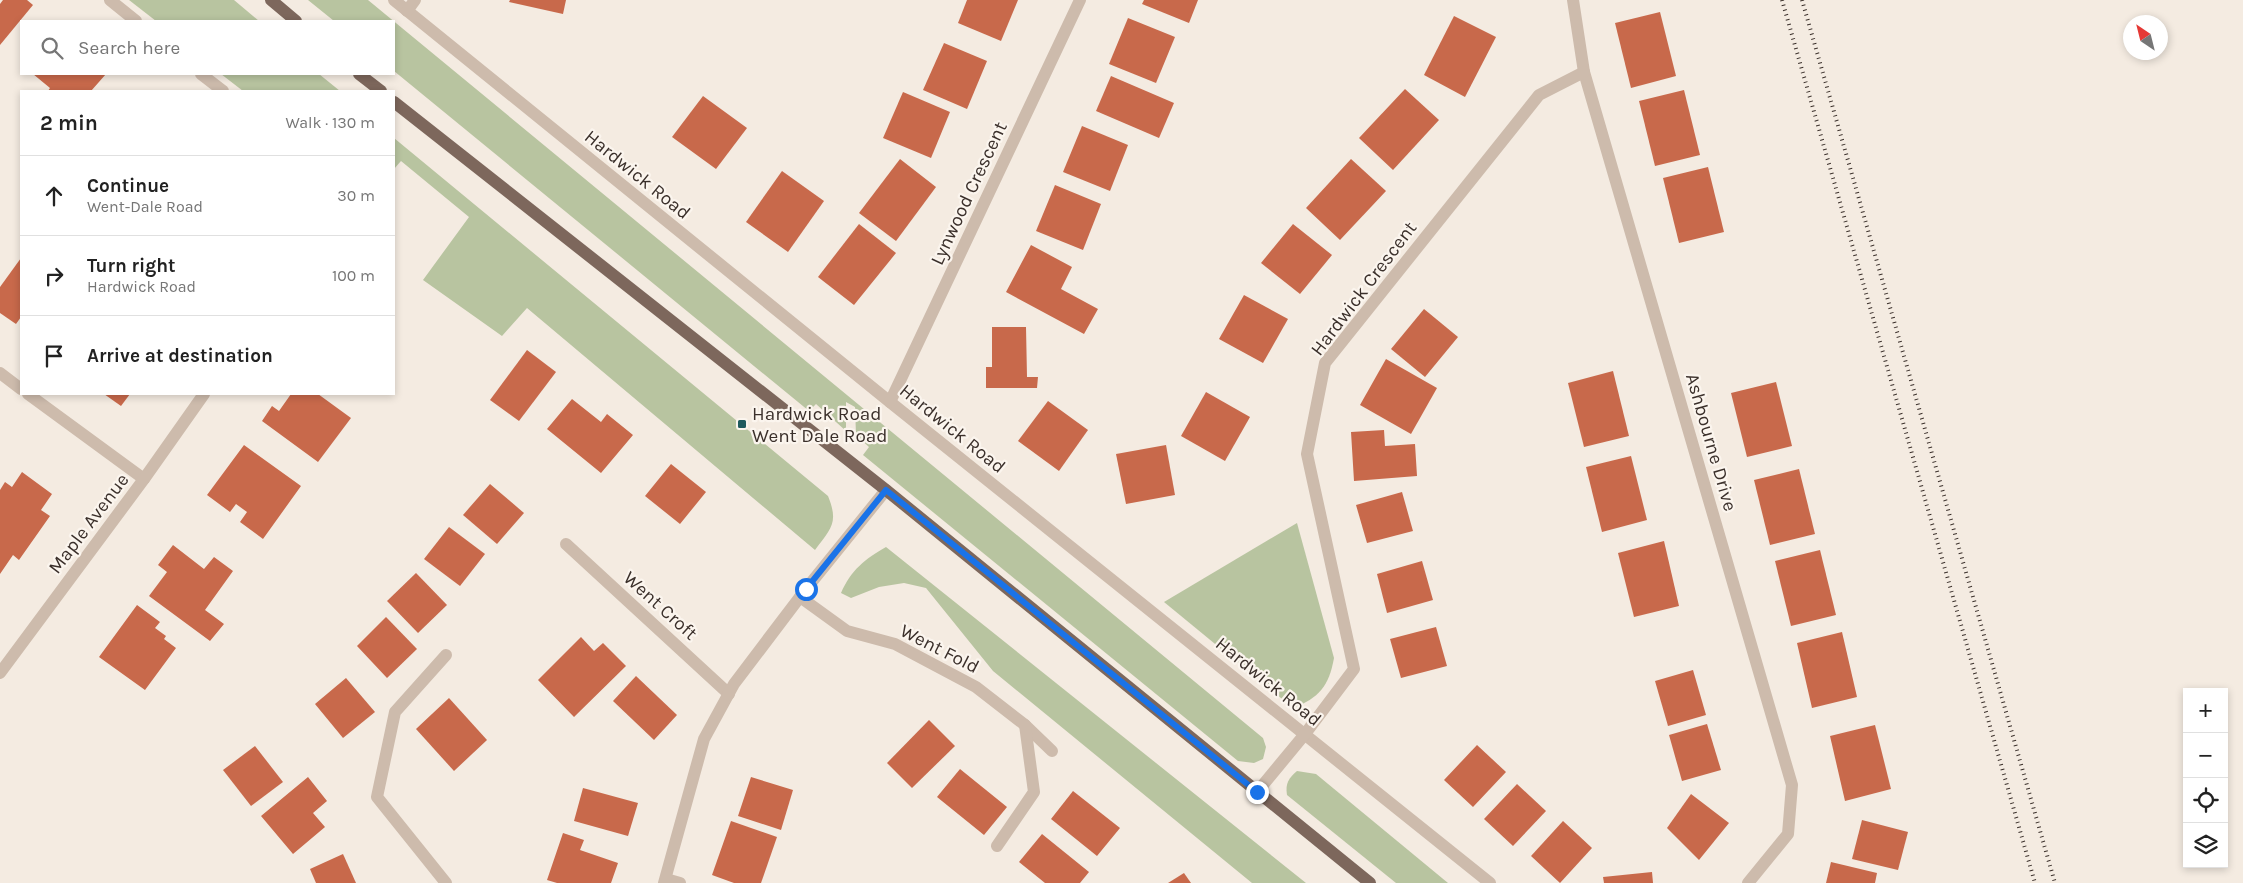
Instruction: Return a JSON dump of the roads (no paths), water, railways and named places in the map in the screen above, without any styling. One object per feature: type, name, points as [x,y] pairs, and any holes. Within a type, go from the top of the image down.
[{"type":"main road","points":[[271,0],[295,20]]},
{"type":"main road","points":[[359,75],[380,90]]},
{"type":"main road","points":[[395,103],[886,490],[1370,883]]},
{"type":"street","points":[[110,0],[135,20]]},
{"type":"street","name":"Hardwick Road","points":[[394,0],[890,402],[1490,883]]},
{"type":"street","points":[[407,11],[415,0]]},
{"type":"street","name":"Lynwood Crescent","points":[[890,402],[1080,0]]},
{"type":"street","name":"Ashbourne Drive","points":[[1573,0],[1584,72],[1792,785],[1788,834],[1748,883]]},
{"type":"street","name":"Hardwick Crescent","points":[[1257,792],[1305,734],[1354,669],[1307,454],[1325,363],[1539,94],[1584,72]]},
{"type":"street","points":[[202,75],[221,90]]},
{"type":"street","points":[[0,373],[20,388]]},
{"type":"street","points":[[29,395],[144,479]]},
{"type":"street","name":"Maple Avenue","points":[[0,673],[144,479],[203,395]]},
{"type":"street","points":[[680,883],[665,881],[704,739],[734,684],[800,597],[886,490]]},
{"type":"street","name":"Went Croft","points":[[566,544],[729,694]]},
{"type":"street","name":"Went Fold","points":[[800,597],[847,631],[895,644],[976,687],[1025,725],[1052,751]]},
{"type":"street","points":[[446,655],[395,712],[377,797],[446,883]]},
{"type":"street","points":[[997,846],[1034,792],[1025,725]]},
{"type":"railway","points":[[1782,0],[2035,883]]},
{"type":"railway","points":[[1802,0],[2055,883]]},
{"type":"place","name":"Hardwick Road Went Dale Road","points":[[742,424]]}]
